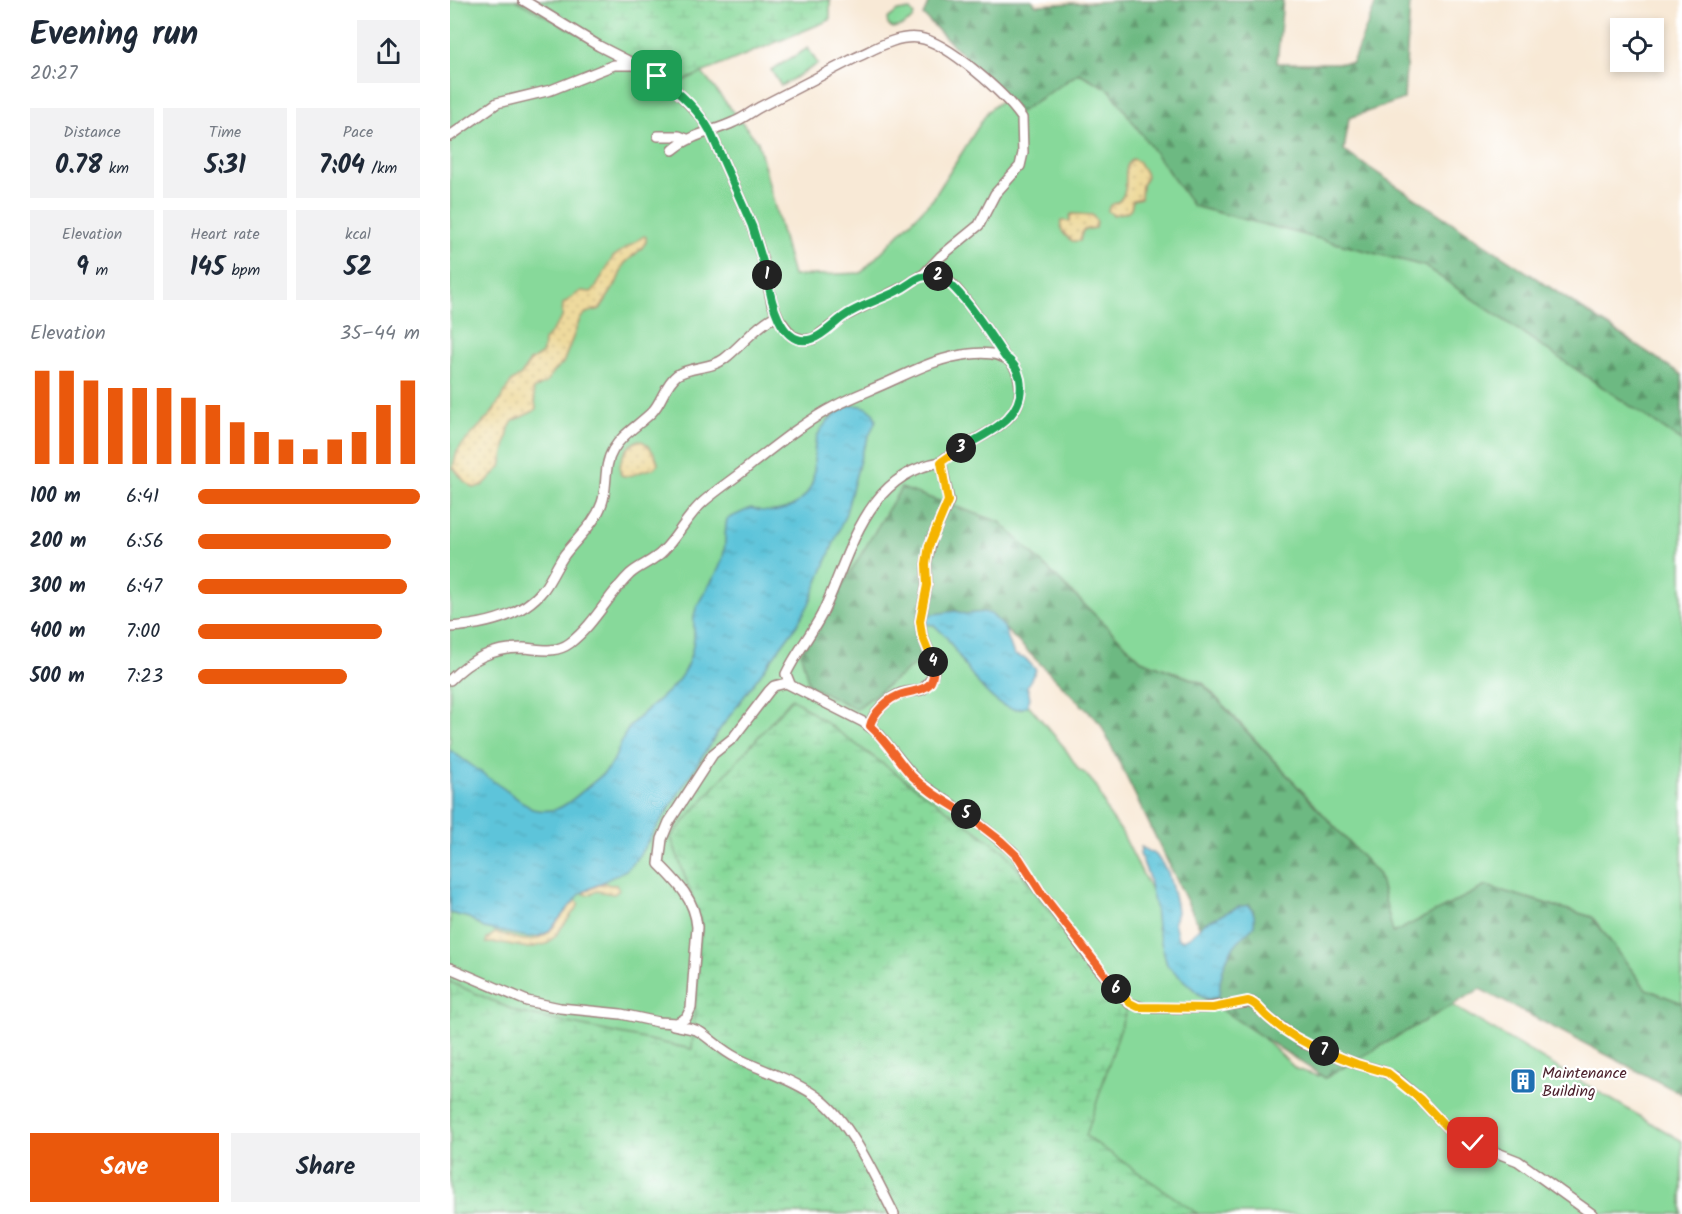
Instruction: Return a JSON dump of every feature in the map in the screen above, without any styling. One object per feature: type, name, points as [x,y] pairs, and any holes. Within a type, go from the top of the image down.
[{"type":"lane","points":[[523,0],[670,85],[702,118],[710,131],[752,226],[764,261],[772,303],[779,320],[792,336],[804,340],[813,339],[843,317],[900,290],[924,274],[982,221],[995,194],[1020,166],[1023,153],[1022,118],[976,70],[934,43],[918,38],[901,38],[833,69],[734,122],[724,125],[710,131],[687,139],[673,150]]},
{"type":"lane","points":[[450,136],[497,103],[551,90],[615,65],[637,65]]},
{"type":"lane","points":[[702,118],[724,125]]},
{"type":"lane","points":[[658,136],[679,136],[687,139]]},
{"type":"lane","points":[[894,1214],[862,1154],[831,1109],[806,1090],[718,1048],[698,1031],[690,1010],[696,915],[690,900],[660,864],[662,839],[669,822],[713,754],[733,738],[769,691],[786,674],[822,614],[850,546],[885,490],[900,477],[941,462],[962,447],[994,430],[1011,416],[1017,404],[1021,387],[1017,370],[1011,361],[1005,357],[948,281],[939,276],[924,274]]},
{"type":"lane","points":[[450,627],[501,618],[512,614],[538,596],[564,555],[597,515],[604,496],[607,467],[612,450],[630,430],[653,411],[672,381],[687,371],[707,367],[723,360],[762,324],[772,318],[779,320]]},
{"type":"lane","points":[[450,680],[468,662],[483,656],[523,648],[554,651],[570,643],[590,623],[630,574],[664,551],[702,502],[772,448],[833,407],[939,359],[981,353],[1005,357]]},
{"type":"lane","points":[[870,726],[874,714],[888,701],[900,694],[923,689],[932,678],[934,663],[922,635],[920,621],[927,585],[926,564],[929,546],[948,501],[941,462]]},
{"type":"lane","points":[[786,674],[790,684]]},
{"type":"lane","points":[[776,685],[786,682],[870,726],[914,777],[939,797],[976,821],[1019,858],[1028,875],[1092,960],[1130,1003],[1144,1008],[1203,1008],[1252,1002],[1271,1020],[1305,1044],[1395,1077],[1420,1099],[1449,1130],[1467,1141],[1518,1161],[1592,1214]]},
{"type":"lane","points":[[450,968],[528,1001],[560,1008],[621,1014],[698,1031]]},
{"type":"lane","points":[[663,1022],[677,1023],[686,1018],[690,1010]]},
{"type":"green space","points":[[450,0],[594,0],[677,42],[758,142],[793,276],[861,273],[933,199],[988,111],[1076,42],[1198,207],[1424,266],[1682,441],[1682,1003],[1646,989],[1592,917],[1486,886],[1393,934],[1379,875],[1203,683],[1141,660],[1022,544],[972,638],[1064,747],[1079,770],[1085,773],[1097,787],[1108,813],[1121,831],[1190,968],[1296,1069],[1318,1076],[1443,1000],[1682,1141],[1682,1214],[450,1214]]},
{"type":"green space","points":[[515,0],[830,0],[830,20],[675,84]]},
{"type":"green space","points":[[930,0],[1032,0],[1036,5],[1132,0],[1283,0],[1277,63],[1352,63],[1377,0],[1410,2],[1404,99],[1349,118],[1344,151],[1682,375],[1682,441],[1424,266],[1193,206],[1110,90],[1079,73],[1020,112],[923,15]]},
{"type":"green space","points":[[910,10],[914,15],[912,19],[904,25],[893,28],[888,25],[887,19],[898,11]]},
{"type":"green space","points":[[808,48],[818,64],[781,86],[771,70]]},
{"type":"green space","points":[[901,488],[1000,522],[1141,660],[1202,683],[1379,875],[1393,933],[1486,886],[1592,917],[1646,989],[1682,1003],[1682,1094],[1480,989],[1325,1078],[1202,997],[1253,912],[1200,928],[1100,723],[991,615],[926,615],[918,662],[856,709],[809,685],[801,654]]},
{"type":"green space","points":[[792,698],[1005,852],[1126,1011],[1086,1136],[1198,1214],[450,1214],[450,982],[520,1013],[692,1049],[701,923],[671,837]]},
{"type":"sand","points":[[1132,159],[1138,161],[1147,176],[1142,185],[1141,198],[1133,200],[1127,212],[1113,215],[1108,211],[1109,208],[1124,194],[1128,163]]},
{"type":"sand","points":[[1072,214],[1092,215],[1097,222],[1095,228],[1083,230],[1080,241],[1072,241],[1061,228],[1061,221],[1070,221]]},
{"type":"sand","points":[[644,236],[646,242],[624,264],[616,284],[600,309],[586,313],[580,319],[563,363],[546,383],[533,389],[536,408],[534,411],[513,421],[509,428],[501,467],[483,485],[474,488],[465,482],[453,467],[457,452],[492,413],[512,381],[521,375],[530,361],[543,353],[544,341],[562,318],[563,304],[581,291],[591,292],[595,289],[613,257]]},
{"type":"sand","points":[[639,440],[651,449],[658,464],[653,469],[629,476],[621,475],[620,464],[624,455],[630,446]]},
{"type":"sand","points":[[603,883],[616,885],[619,890],[614,894],[597,891],[588,895],[584,894],[584,892]]},
{"type":"sand","points":[[575,900],[578,906],[546,944],[528,948],[503,943],[486,943],[487,939],[495,933],[527,940],[543,936],[555,926]]},
{"type":"water","points":[[850,405],[866,408],[872,412],[876,420],[862,452],[846,513],[809,604],[797,625],[720,729],[636,860],[626,870],[581,893],[548,932],[539,936],[527,937],[484,928],[469,918],[450,913],[450,750],[532,809],[548,811],[561,807],[605,772],[611,765],[631,725],[670,690],[687,665],[694,639],[694,615],[722,561],[727,519],[751,508],[760,511],[778,511],[802,499],[812,483],[817,437],[831,418]]},
{"type":"water","points":[[956,611],[965,614],[984,612],[991,614],[1004,627],[1014,655],[1026,659],[1036,670],[1027,686],[1030,698],[1027,706],[1015,709],[1004,706],[992,697],[970,673],[945,636],[934,625],[925,624],[926,615]]},
{"type":"water","points":[[1141,847],[1156,855],[1168,872],[1176,904],[1177,912],[1174,922],[1178,939],[1190,937],[1204,923],[1238,907],[1249,905],[1252,910],[1254,926],[1228,955],[1218,997],[1209,999],[1202,997],[1167,965],[1157,927],[1148,875],[1140,854]]},
{"type":"place","name":"Maintenance Building","points":[[1523,1081]]},
{"type":"route","points":[[657,76],[684,98],[710,131],[752,226],[764,261],[772,303],[779,320],[792,336],[804,340],[813,339],[843,317],[900,290],[924,274],[939,276],[948,281],[961,296],[1005,357],[1011,361],[1020,379],[1021,387],[1017,404],[1011,416],[994,430],[952,453],[941,462],[948,505],[929,546],[925,574],[927,585],[920,621],[922,635],[934,663],[932,678],[929,684],[920,691],[900,694],[888,701],[874,714],[870,726],[914,777],[948,804],[976,821],[1019,858],[1028,875],[1092,960],[1130,1003],[1144,1008],[1203,1008],[1252,1002],[1271,1020],[1305,1044],[1395,1077],[1420,1099],[1449,1130],[1473,1143]]}]
